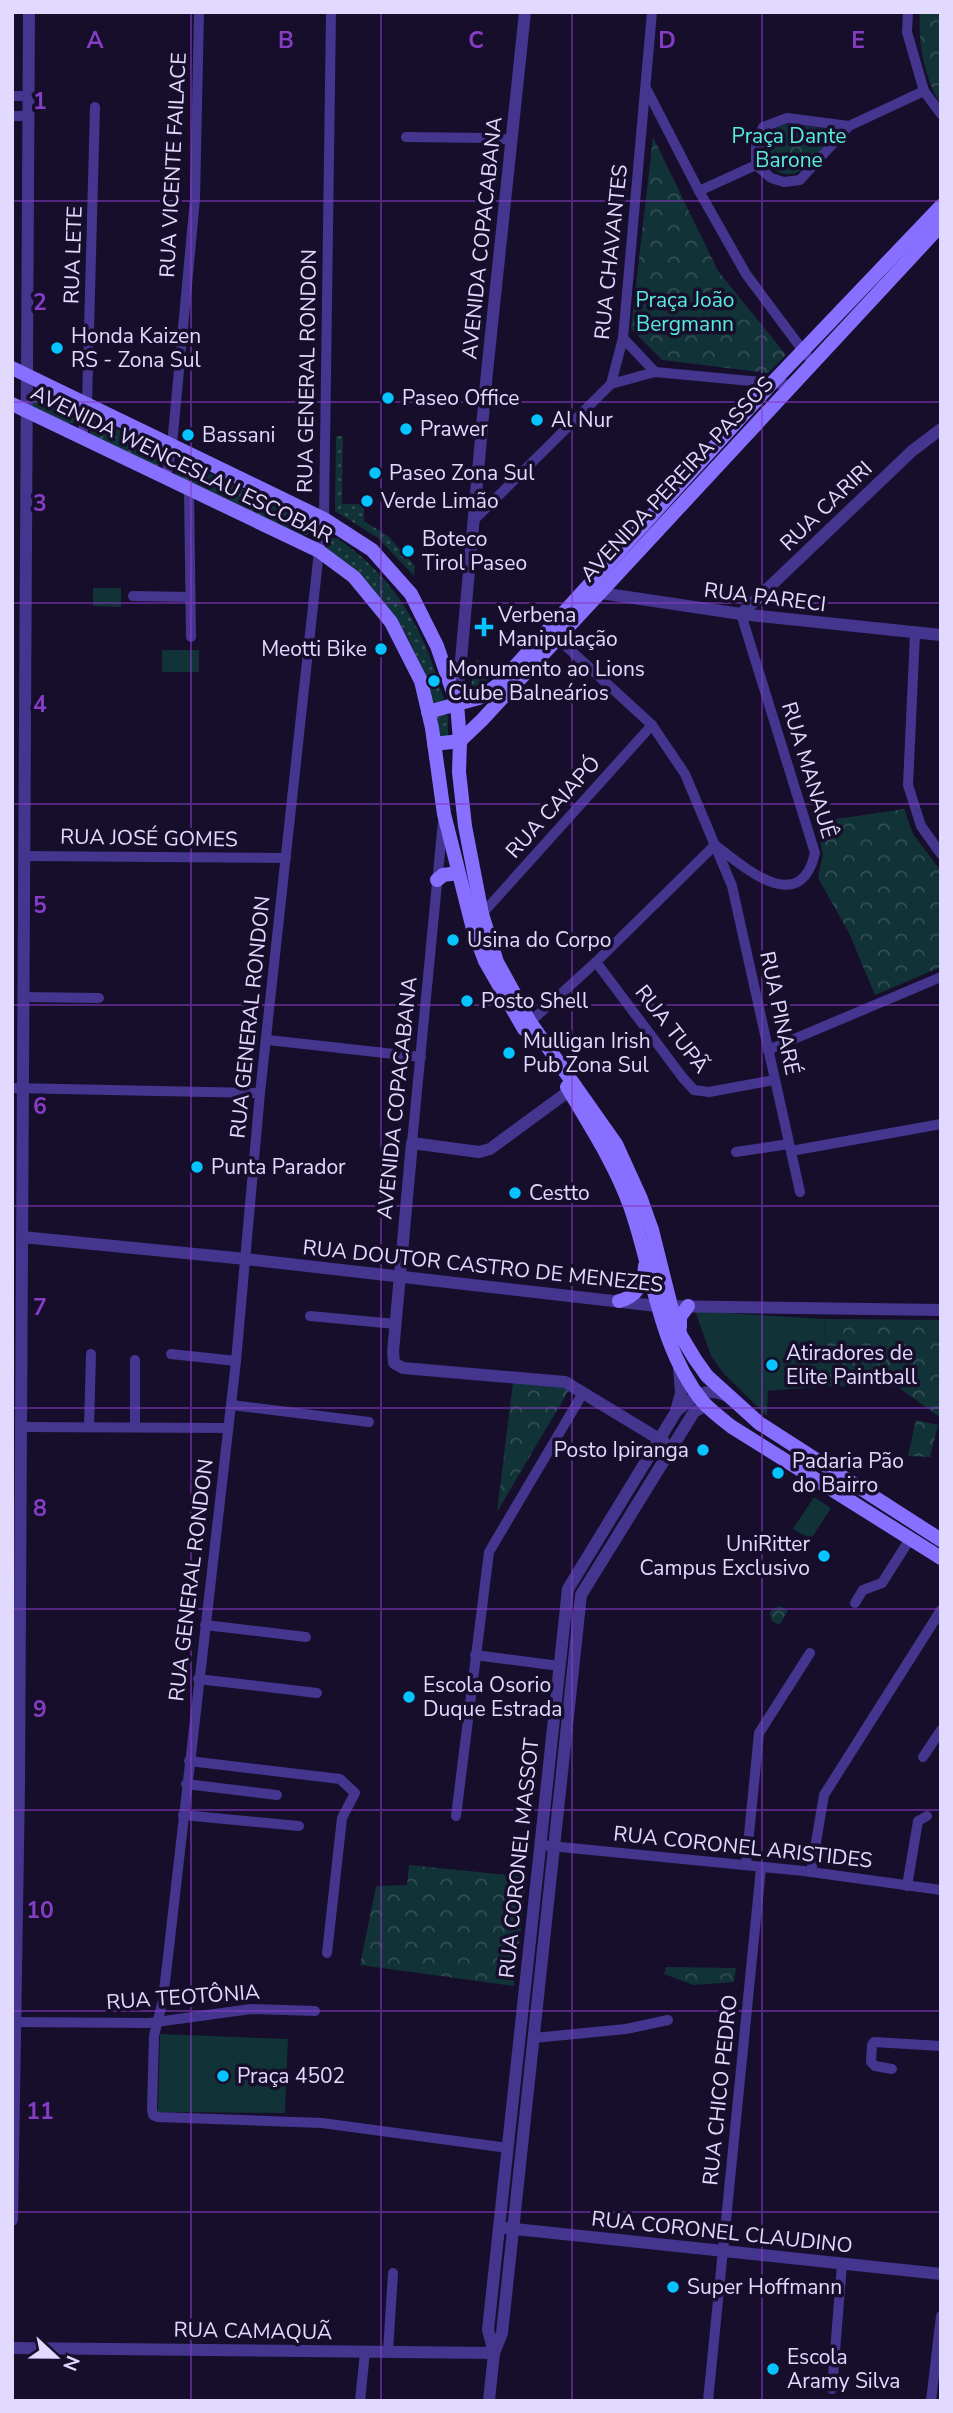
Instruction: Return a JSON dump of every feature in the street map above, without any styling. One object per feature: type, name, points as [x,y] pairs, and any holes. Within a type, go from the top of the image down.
[{"type":"main road","name":"AVENIDA PEREIRA PASSOS","points":[[460,741],[482,720],[503,688],[692,482],[772,383],[941,206]]},
{"type":"main road","name":"AVENIDA PEREIRA PASSOS","points":[[692,482],[793,385],[941,225]]},
{"type":"main road","name":"AVENIDA WENCESLAU ESCOBAR","points":[[12,368],[324,519],[372,550],[411,594],[437,646],[457,704],[459,772],[465,826],[482,914],[498,962],[530,1023],[616,1144],[641,1199],[652,1230],[664,1306],[679,1361],[702,1400],[732,1427],[941,1559]]},
{"type":"main road","name":"AVENIDA WENCESLAU ESCOBAR","points":[[19,408],[319,551],[354,577],[391,622],[421,681],[444,814],[473,929],[485,961],[523,1028],[569,1091],[614,1170],[629,1203],[645,1258],[664,1306],[681,1336],[707,1376],[759,1423],[941,1540]]},
{"type":"main road","name":"AVENIDA PEREIRA PASSOS","points":[[428,712],[479,698],[503,688]]},
{"type":"main road","points":[[434,744],[460,741]]},
{"type":"main road","points":[[437,880],[443,874],[458,873]]},
{"type":"main road","points":[[569,1091],[588,1102]]},
{"type":"main road","points":[[619,1301],[627,1299],[639,1289],[645,1274],[645,1258]]},
{"type":"main road","points":[[681,1336],[680,1317],[688,1306]]},
{"type":"street","points":[[12,2220],[17,1321],[22,1237],[17,1215],[17,1088],[23,997],[18,856],[19,408],[27,375],[29,12]]},
{"type":"street","name":"RUA VICENTE FAILACE","points":[[166,478],[172,445],[195,199],[199,12]]},
{"type":"street","name":"RUA GENERAL RONDON","points":[[331,12],[324,519],[260,1093],[236,1361],[163,2000],[154,2036],[152,2112],[156,2116],[322,2123],[508,2148]]},
{"type":"street","name":"AVENIDA COPACABANA","points":[[457,704],[525,12]]},
{"type":"street","name":"RUA CHAVANTES","points":[[611,384],[623,338],[652,12]]},
{"type":"street","points":[[908,12],[907,32],[924,91],[941,114]]},
{"type":"street","points":[[647,90],[746,274],[814,363]]},
{"type":"street","points":[[849,125],[787,118],[763,127],[756,142],[756,164],[771,178],[784,183],[800,180],[849,125],[924,91]]},
{"type":"street","points":[[12,96],[29,96]]},
{"type":"street","name":"RUA LETE","points":[[82,438],[87,404],[95,107]]},
{"type":"street","points":[[12,116],[29,117]]},
{"type":"street","points":[[406,137],[512,140]]},
{"type":"street","points":[[699,191],[756,164]]},
{"type":"street","points":[[623,338],[655,372]]},
{"type":"street","points":[[473,522],[611,384],[655,372],[793,385]]},
{"type":"street","name":"RUA CARIRI","points":[[741,614],[912,451],[941,429]]},
{"type":"street","points":[[189,489],[191,637]]},
{"type":"street","name":"RUA PARECI","points":[[592,592],[741,614],[915,634],[939,632]]},
{"type":"street","points":[[133,596],[190,597]]},
{"type":"street","name":"RUA MANAUÊ","points":[[715,845],[775,885],[792,884],[804,878],[812,868],[815,853],[741,614]]},
{"type":"street","name":"RUA PINARÉ","points":[[552,634],[652,725],[685,774],[732,886],[800,1192]]},
{"type":"street","points":[[915,634],[908,785],[921,826],[941,854]]},
{"type":"street","points":[[437,646],[456,645],[463,635]]},
{"type":"street","name":"RUA CAIAPÓ","points":[[482,914],[652,725]]},
{"type":"street","name":"AVENIDA COPACABANA","points":[[444,814],[394,1363],[403,1368],[565,1382],[583,1393]]},
{"type":"street","name":"AVENIDA COPACABANA","points":[[437,880],[444,860],[465,826]]},
{"type":"street","points":[[530,1023],[715,845]]},
{"type":"street","name":"RUA JOSÉ GOMES","points":[[18,856],[286,858]]},
{"type":"street","name":"RUA TUPÃ","points":[[596,962],[682,1078],[694,1090],[709,1092],[774,1080]]},
{"type":"street","points":[[768,1050],[941,977]]},
{"type":"street","points":[[23,997],[99,998]]},
{"type":"street","points":[[268,1040],[421,1057]]},
{"type":"street","points":[[17,1088],[260,1093]]},
{"type":"street","points":[[412,1143],[479,1152],[490,1149],[569,1091]]},
{"type":"street","points":[[736,1152],[790,1148],[941,1124]]},
{"type":"street","name":"RUA DOUTOR CASTRO DE MENEZES","points":[[22,1237],[664,1306],[941,1310]]},
{"type":"street","points":[[310,1316],[396,1324]]},
{"type":"street","points":[[89,1427],[91,1354]]},
{"type":"street","points":[[171,1354],[236,1361]]},
{"type":"street","points":[[135,1360],[135,1427]]},
{"type":"street","points":[[676,1412],[681,1392],[679,1361]]},
{"type":"street","points":[[702,1400],[711,1391],[727,1396]]},
{"type":"street","points":[[456,1816],[489,1552],[583,1393],[672,1446]]},
{"type":"street","name":"RUA CORONEL MASSOT","points":[[494,2353],[488,2330],[568,1589],[676,1412],[702,1400]]},
{"type":"street","name":"RUA CORONEL MASSOT","points":[[489,2401],[494,2353],[502,2333],[582,1595],[702,1400]]},
{"type":"street","points":[[231,1405],[369,1422]]},
{"type":"street","points":[[16,1427],[228,1428]]},
{"type":"street","points":[[855,1603],[863,1591],[882,1583],[910,1539]]},
{"type":"street","points":[[811,1872],[824,1795],[941,1610]]},
{"type":"street","points":[[205,1625],[306,1637]]},
{"type":"street","points":[[746,1865],[759,1732],[810,1653]]},
{"type":"street","points":[[475,1655],[559,1666]]},
{"type":"street","points":[[198,1679],[317,1693]]},
{"type":"street","points":[[923,1758],[941,1731]]},
{"type":"street","points":[[189,1760],[340,1779],[355,1793],[342,1818],[327,1953]]},
{"type":"street","points":[[186,1784],[277,1795]]},
{"type":"street","points":[[183,1815],[299,1826]]},
{"type":"street","points":[[907,1886],[918,1821],[927,1816]]},
{"type":"street","name":"RUA CORONEL ARISTIDES","points":[[540,1845],[811,1872],[941,1890]]},
{"type":"street","name":"RUA CHICO PEDRO","points":[[708,2401],[761,1868]]},
{"type":"street","name":"RUA TEOTÔNIA","points":[[13,2022],[158,2022],[251,2009],[315,2011]]},
{"type":"street","points":[[534,2038],[626,2029],[668,2020]]},
{"type":"street","points":[[892,2068],[875,2066],[870,2062],[874,2042],[941,2046]]},
{"type":"street","name":"RUA CORONEL CLAUDINO","points":[[499,2227],[941,2274]]},
{"type":"street","points":[[832,2389],[842,2264]]},
{"type":"street","points":[[388,2352],[393,2273]]},
{"type":"street","points":[[931,2401],[941,2316]]},
{"type":"street","name":"RUA CAMAQUÃ","points":[[12,2348],[494,2353]]},
{"type":"street","points":[[360,2401],[365,2351]]},
{"type":"green space","points":[[920,12],[941,12],[941,106],[923,60]]},
{"type":"green space","name":"Praça Dante Barone","points":[[787,124],[839,130],[804,169],[794,174],[784,174],[773,169],[761,157],[766,132]]},
{"type":"green space","name":"Praça João Bergmann","points":[[653,137],[718,271],[786,355],[768,373],[662,360],[631,329]]},
{"type":"green space","points":[[40,393],[74,409],[77,414],[74,423],[68,424],[33,409],[30,403],[34,395]]},
{"type":"green space","points":[[95,421],[101,421],[162,452],[164,456],[161,464],[156,466],[96,438],[90,433],[90,426]]},
{"type":"green space","points":[[336,436],[343,436],[342,504],[364,504],[364,521],[388,536],[415,566],[414,576],[378,538],[335,511]]},
{"type":"green space","points":[[181,462],[309,520],[311,531],[300,536],[177,477],[176,466]]},
{"type":"green space","points":[[331,538],[337,538],[377,572],[407,610],[429,654],[445,703],[433,706],[417,657],[403,629],[378,597],[327,549]]},
{"type":"green space","points":[[93,588],[121,588],[121,607],[93,606]]},
{"type":"green space","points":[[162,650],[199,650],[199,672],[162,672]]},
{"type":"green space","points":[[478,660],[482,668],[489,669],[490,677],[477,691],[471,691],[473,664]]},
{"type":"green space","points":[[445,713],[448,716],[448,737],[440,738],[436,718],[437,715]]},
{"type":"green space","points":[[904,809],[913,834],[941,871],[941,967],[875,995],[849,933],[818,878],[823,854],[816,822]]},
{"type":"green space","name":"Atiradores de Elite Paintball","points":[[695,1311],[824,1319],[828,1386],[768,1391],[767,1416],[724,1374],[711,1356]]},
{"type":"green space","points":[[824,1319],[941,1320],[941,1418],[898,1387],[828,1386]]},
{"type":"green space","points":[[513,1382],[554,1385],[569,1390],[497,1512]]},
{"type":"green space","points":[[916,1420],[938,1425],[930,1457],[908,1456]]},
{"type":"green space","points":[[814,1497],[831,1508],[811,1539],[793,1529]]},
{"type":"green space","points":[[780,1606],[788,1611],[779,1625],[771,1620],[770,1613]]},
{"type":"green space","points":[[409,1865],[527,1877],[514,1986],[360,1965],[376,1886],[407,1885]]},
{"type":"green space","points":[[666,1967],[736,1968],[734,1982],[694,1985],[664,1974]]},
{"type":"green space","name":"Praça 4502","points":[[160,2034],[288,2039],[285,2113],[158,2112]]},
{"type":"place","name":"Honda Kaizen RS - Zona Sul","points":[[57,348]]},
{"type":"place","name":"Paseo Office","points":[[388,398]]},
{"type":"place","name":"Al Nur","points":[[537,420]]},
{"type":"place","name":"Prawer","points":[[406,429]]},
{"type":"place","name":"Bassani","points":[[188,435]]},
{"type":"place","name":"Paseo Zona Sul","points":[[375,473]]},
{"type":"place","name":"Verde Limão","points":[[367,501]]},
{"type":"place","name":"Boteco Tirol Paseo","points":[[408,551]]},
{"type":"place","name":"Verbena Manipulação","points":[[484,627]]},
{"type":"place","name":"Meotti Bike","points":[[381,649]]},
{"type":"place","name":"Monumento ao Lions Clube Balneários","points":[[434,681]]},
{"type":"place","name":"Usina do Corpo","points":[[453,940]]},
{"type":"place","name":"Posto Shell","points":[[467,1001]]},
{"type":"place","name":"Mulligan Irish Pub Zona Sul","points":[[509,1053]]},
{"type":"place","name":"Punta Parador","points":[[197,1167]]},
{"type":"place","name":"Cestto","points":[[515,1193]]},
{"type":"place","name":"Atiradores de Elite Paintball","points":[[772,1365]]},
{"type":"place","name":"Posto Ipiranga","points":[[703,1450]]},
{"type":"place","name":"Padaria Pão do Bairro","points":[[778,1473]]},
{"type":"place","name":"UniRitter Campus Exclusivo","points":[[824,1556]]},
{"type":"place","name":"Escola Osorio Duque Estrada","points":[[409,1697]]},
{"type":"place","name":"Praça 4502","points":[[223,2076]]},
{"type":"place","name":"Super Hoffmann","points":[[673,2287]]},
{"type":"place","name":"Escola Aramy Silva","points":[[773,2369]]}]
